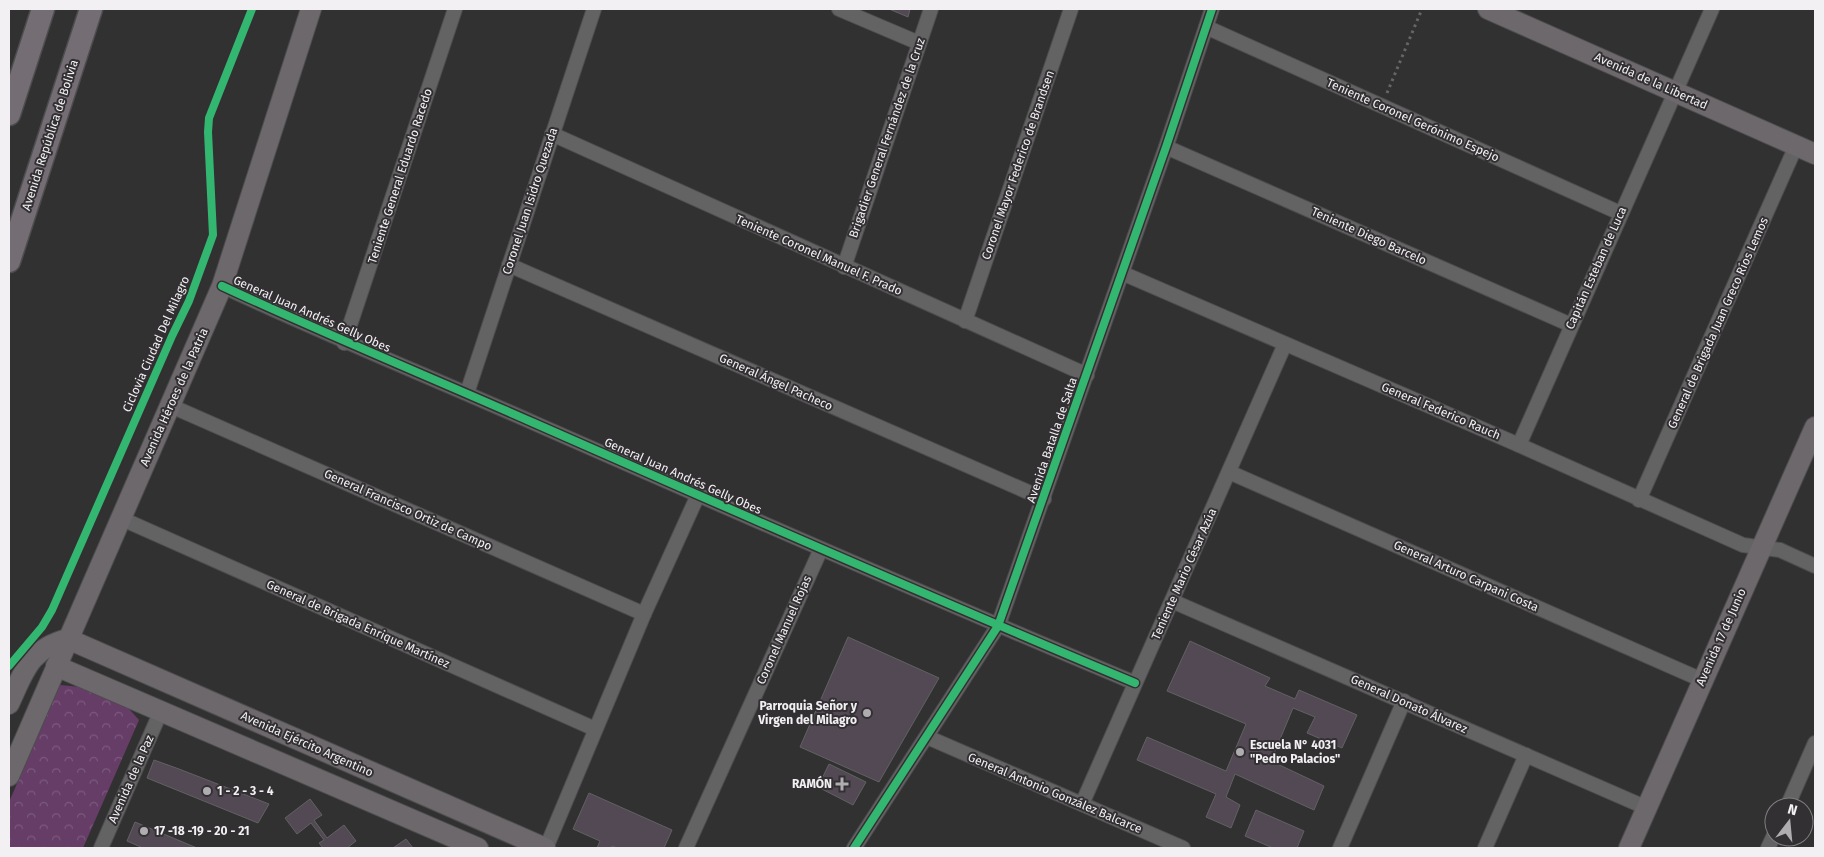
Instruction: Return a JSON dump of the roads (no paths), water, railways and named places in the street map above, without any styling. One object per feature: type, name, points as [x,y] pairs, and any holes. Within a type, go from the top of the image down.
[{"type":"main road","points":[[9,114],[43,9]]},
{"type":"main road","name":"Avenida República de Bolivia","points":[[9,261],[91,9]]},
{"type":"main road","name":"Avenida Héroes de la Patria","points":[[9,776],[222,286],[311,9]]},
{"type":"main road","name":"Avenida de la Libertad","points":[[1488,9],[1815,154]]},
{"type":"main road","name":"Avenida 17 de Junio","points":[[1629,848],[1760,548],[1815,429]]},
{"type":"main road","points":[[9,704],[27,667],[35,656],[50,644],[68,639]]},
{"type":"main road","name":"Avenida Ejército Argentino","points":[[68,639],[545,848]]},
{"type":"main road","points":[[56,666],[478,848]]},
{"type":"street","name":"Teniente General Eduardo Racedo","points":[[344,343],[455,9]]},
{"type":"street","name":"Coronel Juan Isidro Quezada","points":[[467,394],[594,9]]},
{"type":"street","points":[[839,9],[920,44]]},
{"type":"street","name":"Brigadier General Fernández de la Cruz","points":[[844,267],[931,9]]},
{"type":"street","name":"Coronel Mayor Federico de Brandsen","points":[[965,321],[1071,9]]},
{"type":"street","name":"Avenida Batalla de Salta","points":[[859,847],[998,626],[1044,499],[1212,9]]},
{"type":"street","name":"Capitán Esteban de Luca","points":[[1519,445],[1620,213],[1712,9]]},
{"type":"street","name":"Teniente Coronel Gerónimo Espejo","points":[[1206,27],[1620,213]]},
{"type":"street","name":"Teniente Coronel Manuel F. Prado","points":[[552,134],[1087,375]]},
{"type":"street","name":"General de Brigada Juan Greco Ríos Lemos","points":[[1639,500],[1796,146]]},
{"type":"street","name":"Teniente Diego Barcelo","points":[[1166,147],[1571,325]]},
{"type":"street","name":"General Ángel Pacheco","points":[[509,265],[1044,499]]},
{"type":"street","name":"General Federico Rauch","points":[[1122,273],[1519,445],[1743,546],[1780,550],[1815,566]]},
{"type":"street","name":"General Juan Andrés Gelly Obes","points":[[222,286],[344,343],[467,394],[998,626],[1135,683]]},
{"type":"street","name":"Teniente Mario César Azúa","points":[[1082,804],[1285,344]]},
{"type":"street","name":"General Francisco Ortiz de Campo","points":[[171,406],[644,614]]},
{"type":"street","name":"General Arturo Carpani Costa","points":[[1229,472],[1702,680]]},
{"type":"street","points":[[545,848],[644,614],[698,495]]},
{"type":"street","name":"General de Brigada Enrique Martínez","points":[[120,518],[595,729]]},
{"type":"street","name":"Coronel Manuel Rojas","points":[[686,848],[821,549]]},
{"type":"street","name":"General Donato Álvarez","points":[[1172,601],[1647,808]]},
{"type":"street","points":[[1340,848],[1404,702]]},
{"type":"street","name":"Avenida de la Paz","points":[[101,848],[161,711]]},
{"type":"street","name":"General Antonio González Balcarce","points":[[927,737],[1183,848]]},
{"type":"street","points":[[1791,797],[1815,743]]},
{"type":"street","points":[[1485,848],[1526,755]]},
{"type":"place","name":"Parroquia Señor y Virgen del Milagro","points":[[867,713]]},
{"type":"place","name":"Escuela N° 4031 \"Pedro Palacios\"","points":[[1240,752]]},
{"type":"place","name":"RAMÓN","points":[[842,784]]},
{"type":"place","name":"1 - 2 - 3 - 4","points":[[207,791]]},
{"type":"place","name":"17 -18 -19 - 20 - 21","points":[[144,831]]}]
